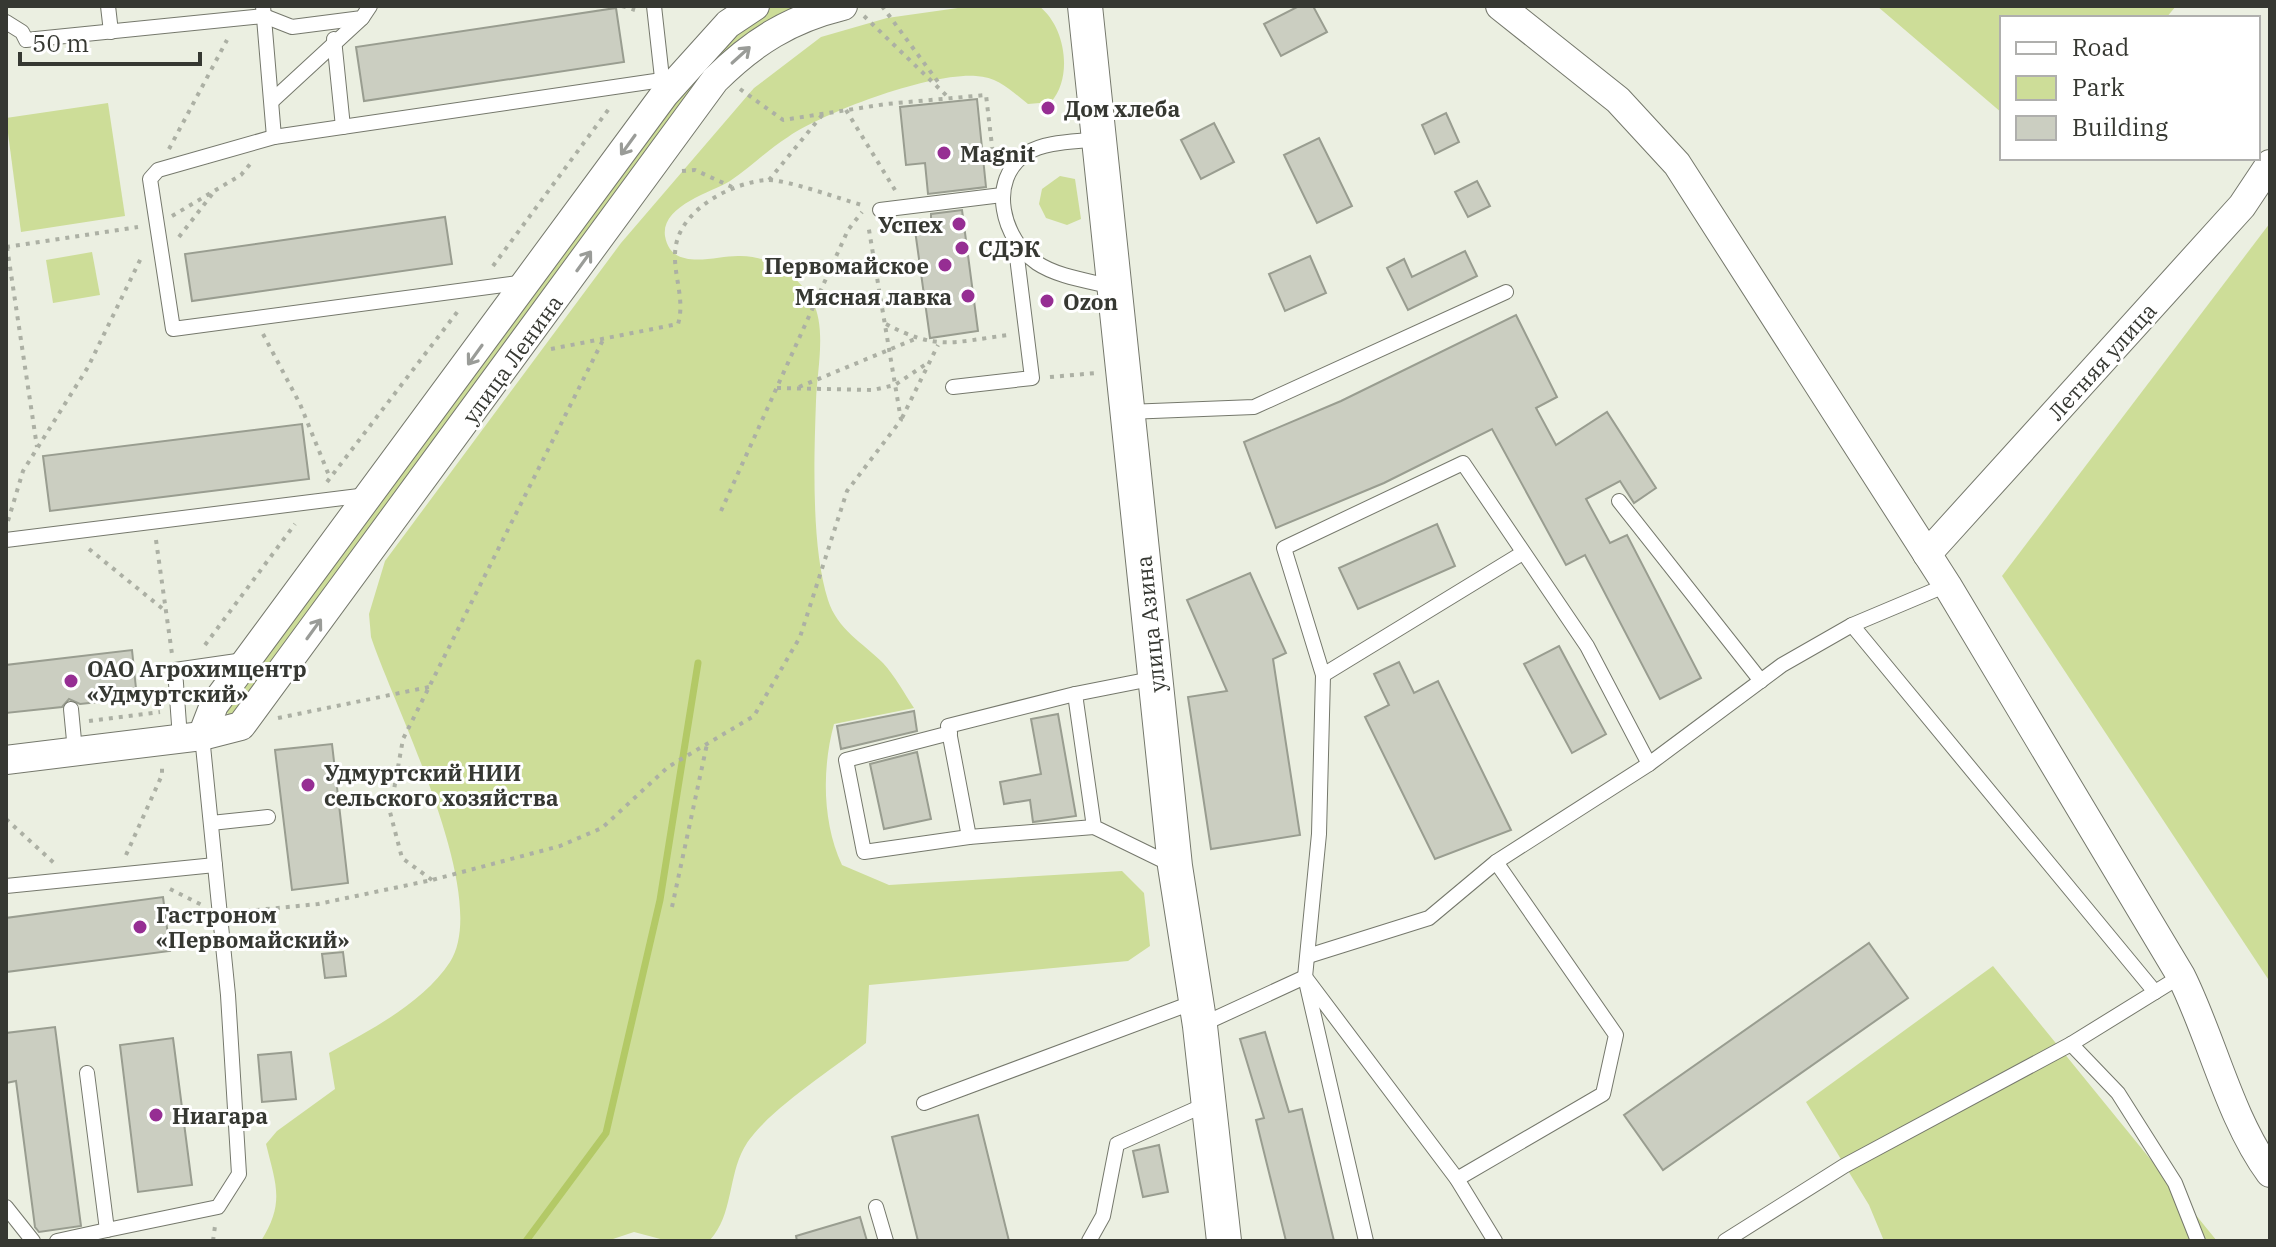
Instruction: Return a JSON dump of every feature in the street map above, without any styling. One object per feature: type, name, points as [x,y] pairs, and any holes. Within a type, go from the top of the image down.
[{"type":"street","name":"улица Ленина","points":[[181,738],[214,705],[371,494],[528,282],[663,88],[728,24],[755,6]]},
{"type":"street","name":"улица Ленина","points":[[241,726],[715,80],[747,48],[788,23],[843,6]]},
{"type":"street","name":"улица Азина","points":[[1085,6],[1175,866],[1199,1013],[1224,1241]]},
{"type":"street","points":[[1500,6],[1618,100],[1677,164],[1947,585],[2181,976],[2204,1023],[2243,1126],[2270,1173]]},
{"type":"street","name":"Летняя улица","points":[[1927,554],[2242,206],[2270,164]]},
{"type":"street","points":[[6,760],[181,738],[241,726]]},
{"type":"lane","points":[[108,6],[111,32]]},
{"type":"lane","points":[[528,282],[173,329],[150,179],[158,170],[274,137],[626,86],[663,88],[654,6]]},
{"type":"lane","points":[[6,22],[22,32],[26,40],[238,19],[263,11],[292,27],[332,22],[366,12]]},
{"type":"lane","points":[[263,11],[274,137]]},
{"type":"lane","points":[[273,100],[366,12]]},
{"type":"lane","points":[[332,22],[343,127]]},
{"type":"lane","points":[[1099,139],[1042,147],[1025,154],[1013,168],[1000,195],[1004,220],[1015,241],[1038,263],[1114,287]]},
{"type":"lane","points":[[873,208],[1000,195]]},
{"type":"lane","points":[[953,387],[1032,378],[1015,241]]},
{"type":"lane","points":[[1127,412],[1254,407],[1506,292]]},
{"type":"lane","points":[[1366,1241],[1305,977],[1319,834],[1323,675],[1284,548],[1463,463],[1521,554],[1587,646],[1649,764]]},
{"type":"lane","points":[[6,540],[371,494]]},
{"type":"lane","points":[[1619,501],[1761,681]]},
{"type":"lane","points":[[1323,675],[1521,554]]},
{"type":"lane","points":[[1308,956],[1429,918],[1496,862],[1649,764],[1761,681],[1852,625],[1947,585]]},
{"type":"lane","points":[[1852,625],[2155,992]]},
{"type":"lane","points":[[57,1241],[218,1207],[239,1174],[211,823],[181,738],[175,670],[248,659]]},
{"type":"lane","points":[[969,837],[948,726],[1157,677]]},
{"type":"lane","points":[[1075,694],[1094,827]]},
{"type":"lane","points":[[71,716],[75,751]]},
{"type":"lane","points":[[950,733],[846,760],[864,852],[969,837],[1094,827],[1175,866]]},
{"type":"lane","points":[[211,823],[268,817]]},
{"type":"lane","points":[[1457,1179],[1603,1094],[1616,1035],[1496,862]]},
{"type":"lane","points":[[6,886],[215,865]]},
{"type":"lane","points":[[1725,1241],[1844,1166],[2071,1044],[2181,976]]},
{"type":"lane","points":[[1305,977],[1457,1179],[1495,1241]]},
{"type":"lane","points":[[924,1103],[1305,977]]},
{"type":"lane","points":[[2071,1044],[2118,1093],[2175,1183],[2198,1241]]},
{"type":"lane","points":[[87,1073],[107,1230]]},
{"type":"lane","points":[[1089,1241],[1103,1216],[1117,1144],[1210,1103]]},
{"type":"lane","points":[[6,1207],[33,1241]]},
{"type":"lane","points":[[876,1207],[886,1241]]},
{"type":"path","points":[[854,6],[949,98]]},
{"type":"path","points":[[882,6],[949,98]]},
{"type":"path","points":[[158,170],[238,19]]},
{"type":"path","points":[[733,84],[783,120],[986,95],[1000,195]]},
{"type":"path","points":[[194,647],[206,645],[626,86]]},
{"type":"path","points":[[846,110],[906,207]]},
{"type":"path","points":[[769,180],[823,113]]},
{"type":"path","points":[[37,448],[6,247],[157,225],[241,175],[274,137]]},
{"type":"path","points":[[514,357],[678,324],[682,311],[676,244],[697,208],[732,187],[769,180],[873,208]]},
{"type":"path","points":[[162,257],[215,190]]},
{"type":"path","points":[[873,208],[885,323],[901,420]]},
{"type":"path","points":[[721,511],[848,230],[873,208]]},
{"type":"path","points":[[6,529],[23,471],[88,367],[157,225]]},
{"type":"path","points":[[254,318],[300,404],[330,478]]},
{"type":"path","points":[[885,323],[915,339],[938,345],[1026,332]]},
{"type":"path","points":[[432,880],[402,858],[390,812],[403,739],[604,338]]},
{"type":"path","points":[[798,388],[915,339]]},
{"type":"path","points":[[136,872],[220,914],[318,904],[432,880],[560,846],[602,828],[668,767],[754,716],[800,637],[847,491],[901,420],[938,345]]},
{"type":"path","points":[[777,388],[873,390],[895,385],[929,362]]},
{"type":"path","points":[[1032,378],[1123,370]]},
{"type":"path","points":[[154,521],[164,610],[175,670]]},
{"type":"path","points":[[69,532],[164,610]]},
{"type":"path","points":[[171,650],[183,648]]},
{"type":"path","points":[[241,726],[429,687]]},
{"type":"path","points":[[71,716],[178,709]]},
{"type":"path","points":[[117,873],[181,738]]},
{"type":"path","points":[[672,907],[707,744]]},
{"type":"path","points":[[6,819],[72,880]]},
{"type":"green space","points":[[770,6],[804,6],[742,44],[235,719],[223,710],[671,102],[735,29]]},
{"type":"green space","points":[[972,6],[1039,6],[1048,15],[1060,39],[1064,66],[1058,92],[1051,102],[1028,104],[998,82],[976,76],[906,87],[852,105],[805,127],[780,142],[730,181],[688,202],[671,216],[665,236],[669,247],[684,258],[749,256],[771,262],[798,282],[817,311],[820,349],[815,424],[816,529],[828,600],[838,619],[887,668],[914,708],[834,724],[827,759],[826,795],[831,831],[842,865],[889,885],[1122,871],[1144,893],[1150,946],[1128,961],[869,985],[866,1043],[782,1106],[753,1135],[739,1159],[723,1219],[710,1240],[668,1241],[634,1232],[607,1241],[261,1241],[269,1228],[276,1204],[275,1183],[266,1144],[277,1131],[335,1089],[329,1053],[396,1014],[426,990],[450,962],[460,932],[459,893],[450,849],[435,801],[371,637],[369,614],[385,561],[621,243],[754,88],[821,37],[887,18]]},
{"type":"green space","points":[[1877,6],[2176,6],[2168,16],[2000,16],[2000,111]]},
{"type":"green space","points":[[108,103],[125,216],[21,232],[6,118]]},
{"type":"green space","points":[[1060,176],[1075,179],[1081,219],[1067,225],[1046,218],[1039,204],[1042,189]]},
{"type":"green space","points":[[2270,223],[2270,982],[2002,576]]},
{"type":"green space","points":[[92,252],[100,295],[53,303],[46,260]]},
{"type":"green space","points":[[1993,966],[2217,1241],[1884,1241],[1869,1205],[1806,1102]]},
{"type":"building","points":[[1299,6],[1313,6],[1327,32],[1281,56],[1264,24]]},
{"type":"building","points":[[616,8],[624,62],[364,101],[356,47]]},
{"type":"building","name":"Magnit","points":[[977,99],[986,187],[928,194],[925,163],[906,165],[900,107]]},
{"type":"building","points":[[1446,113],[1459,142],[1435,154],[1422,125]]},
{"type":"building","points":[[1214,123],[1234,162],[1201,179],[1181,140]]},
{"type":"building","points":[[1319,138],[1352,206],[1317,223],[1284,155]]},
{"type":"building","points":[[1477,181],[1490,206],[1468,217],[1455,192]]},
{"type":"building","points":[[962,210],[978,331],[930,338],[914,223],[931,221],[931,214]]},
{"type":"building","points":[[445,217],[452,264],[192,301],[185,254]]},
{"type":"building","points":[[1465,251],[1477,276],[1408,310],[1387,268],[1404,259],[1412,277]]},
{"type":"building","points":[[1310,256],[1326,293],[1285,311],[1269,274]]},
{"type":"building","points":[[1516,315],[1557,397],[1536,408],[1556,445],[1607,412],[1656,488],[1634,503],[1620,481],[1586,499],[1610,543],[1627,535],[1701,678],[1660,699],[1585,555],[1566,565],[1492,429],[1384,483],[1276,528],[1244,442],[1341,401]]},
{"type":"building","points":[[302,424],[309,479],[50,511],[43,456]]},
{"type":"building","points":[[1437,524],[1455,566],[1358,609],[1339,568]]},
{"type":"building","points":[[1250,573],[1286,653],[1273,659],[1300,835],[1211,849],[1188,697],[1227,691],[1187,600]]},
{"type":"building","points":[[1559,646],[1606,734],[1572,753],[1524,664]]},
{"type":"building","name":"ОАО Агрохимцентр «Удмуртский»","points":[[132,650],[137,698],[80,704],[69,699],[62,707],[6,713],[6,665]]},
{"type":"building","points":[[1399,662],[1414,693],[1438,681],[1511,830],[1435,859],[1365,717],[1389,705],[1374,674]]},
{"type":"building","points":[[914,711],[917,731],[841,749],[837,726]]},
{"type":"building","points":[[1058,714],[1076,816],[1033,822],[1030,800],[1004,804],[1000,782],[1041,774],[1031,719]]},
{"type":"building","name":"Удмуртский НИИ сельского хозяйства","points":[[332,744],[348,883],[292,890],[275,750]]},
{"type":"building","points":[[917,752],[931,819],[884,829],[870,764]]},
{"type":"building","points":[[163,897],[170,951],[6,972],[6,918]]},
{"type":"building","points":[[1869,943],[1908,998],[1663,1170],[1624,1115]]},
{"type":"building","points":[[343,952],[346,976],[325,978],[322,954]]},
{"type":"building","points":[[55,1027],[81,1226],[39,1232],[35,1227],[16,1081],[6,1083],[6,1033]]},
{"type":"building","points":[[1265,1032],[1289,1112],[1302,1109],[1334,1241],[1286,1241],[1256,1120],[1264,1118],[1240,1039]]},
{"type":"building","name":"Ниагара","points":[[173,1038],[192,1185],[138,1192],[120,1045]]},
{"type":"building","points":[[291,1052],[296,1099],[262,1102],[258,1055]]},
{"type":"building","points":[[978,1115],[1009,1241],[918,1241],[892,1137]]},
{"type":"building","points":[[1159,1145],[1168,1192],[1143,1197],[1133,1151]]},
{"type":"building","points":[[860,1217],[867,1241],[797,1241],[796,1236]]},
{"type":"waterway","points":[[526,1241],[606,1133],[660,900],[698,663]]},
{"type":"place","name":"Дом хлеба","points":[[1048,108]]},
{"type":"place","name":"Magnit","points":[[944,153]]},
{"type":"place","name":"Успех","points":[[959,224]]},
{"type":"place","name":"СДЭК","points":[[962,248]]},
{"type":"place","name":"Первомайское","points":[[945,265]]},
{"type":"place","name":"Мясная лавка","points":[[968,296]]},
{"type":"place","name":"Ozon","points":[[1047,301]]},
{"type":"place","name":"ОАО Агрохимцентр «Удмуртский»","points":[[71,681]]},
{"type":"place","name":"Удмуртский НИИ сельского хозяйства","points":[[308,785]]},
{"type":"place","name":"Гастроном «Первомайский»","points":[[140,927]]},
{"type":"place","name":"Ниагара","points":[[156,1115]]}]
